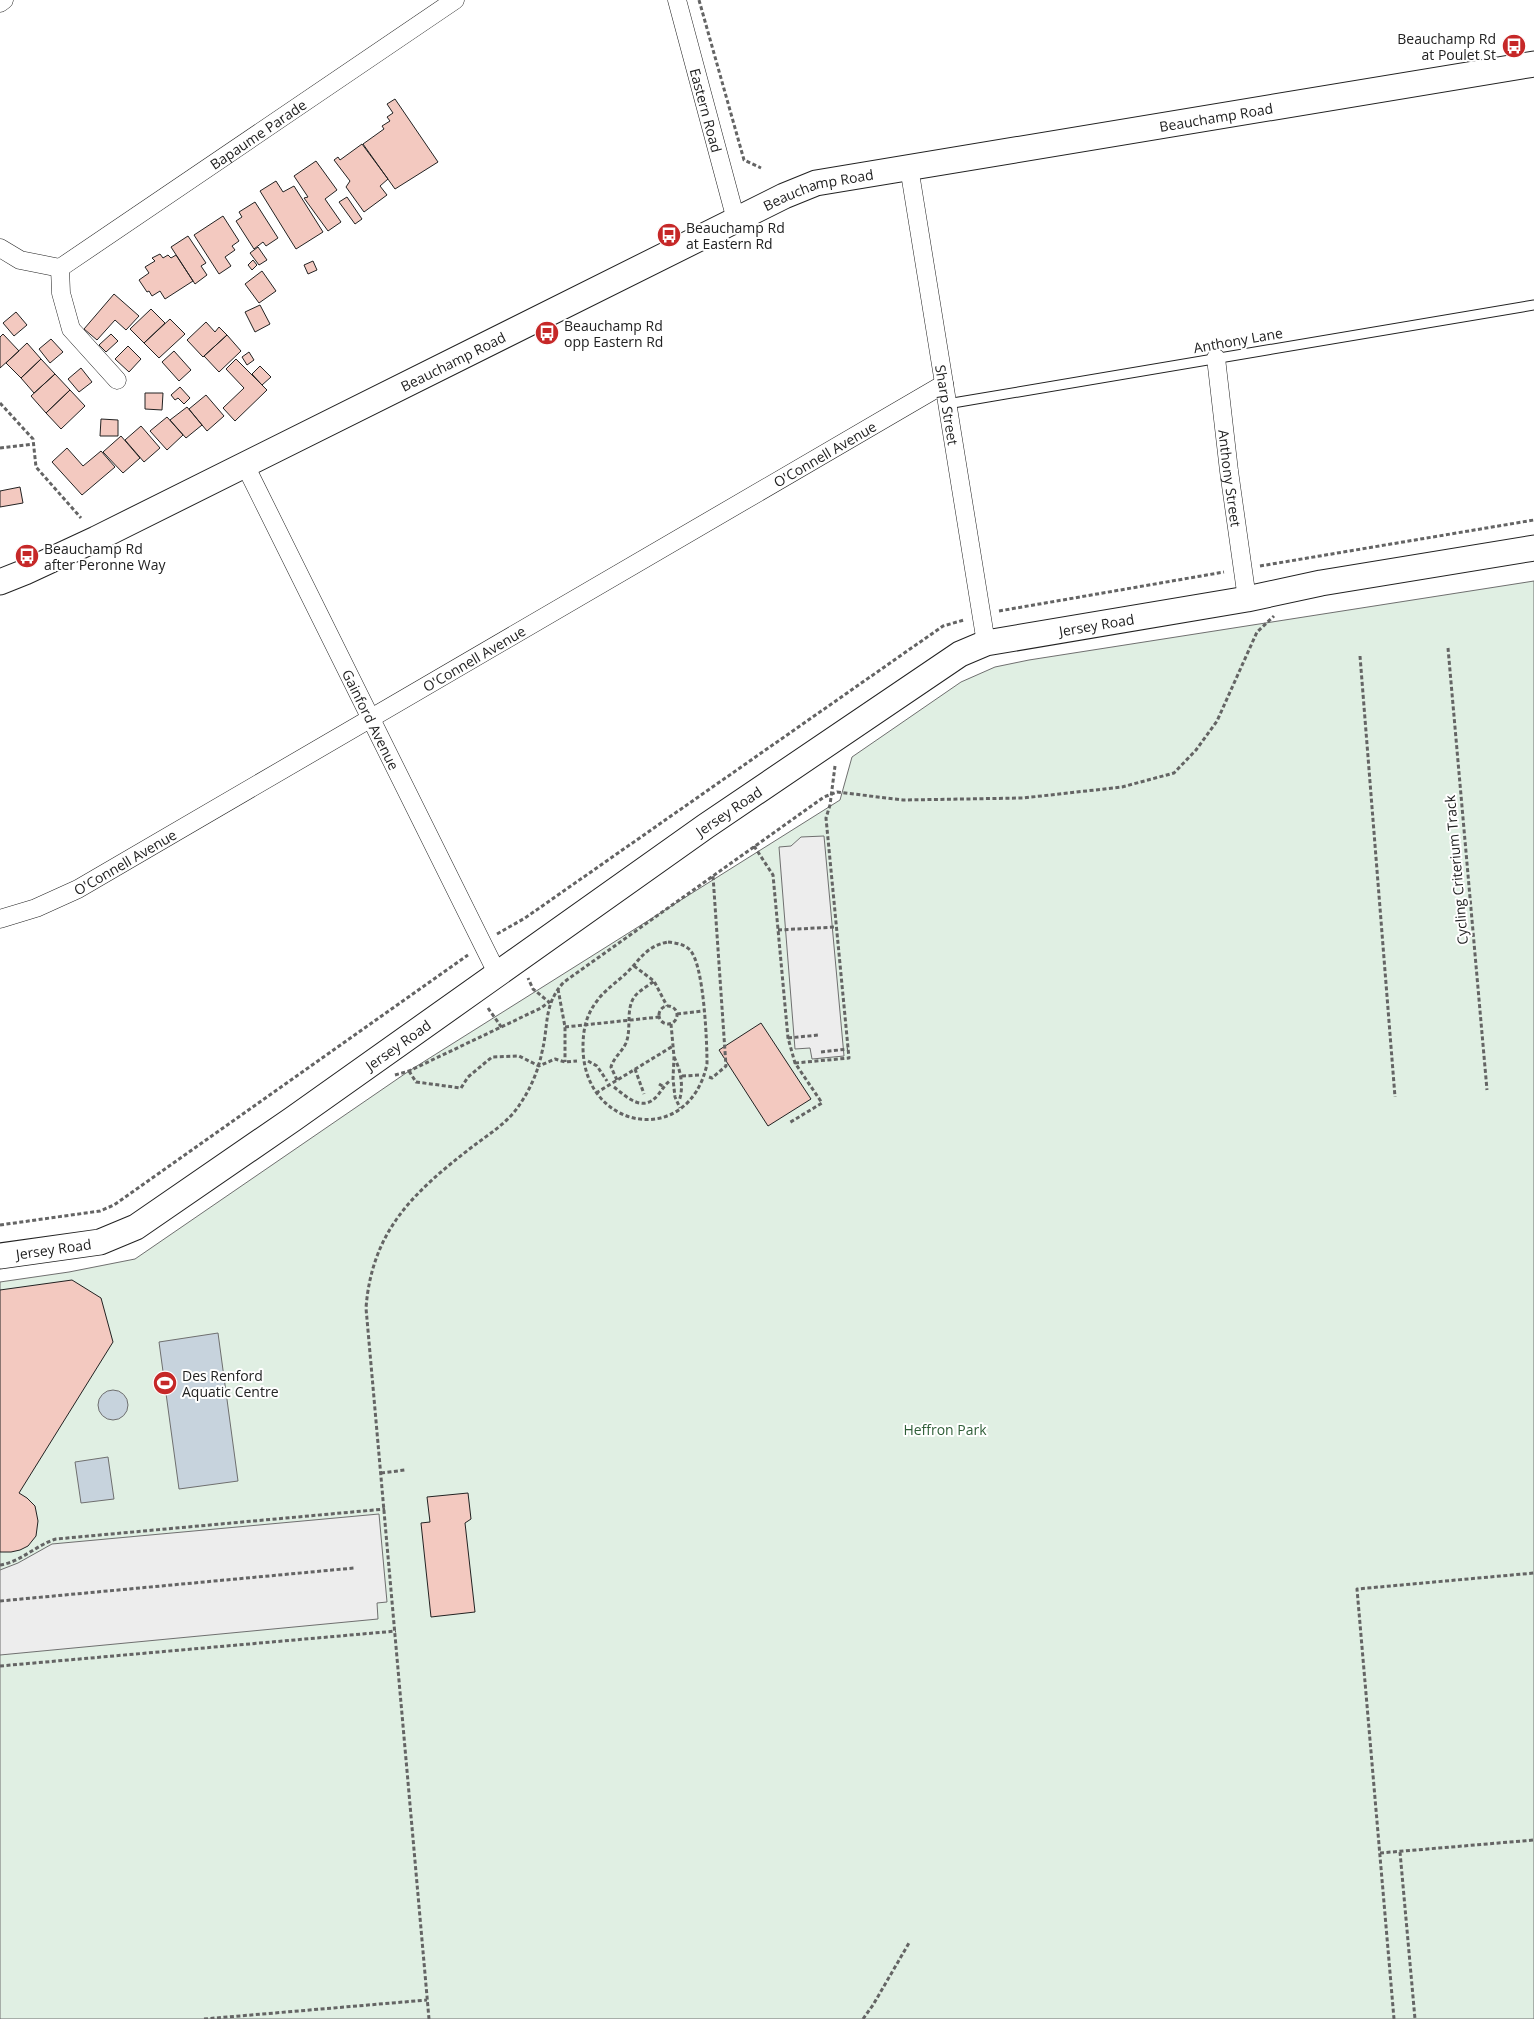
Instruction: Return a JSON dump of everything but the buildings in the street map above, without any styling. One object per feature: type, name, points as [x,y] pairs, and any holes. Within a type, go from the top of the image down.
[{"type":"street","points":[[0,3],[4,0]]},
{"type":"street","name":"Bapaume Parade","points":[[60,268],[455,0]]},
{"type":"street","name":"Eastern Road","points":[[676,0],[736,220]]},
{"type":"street","name":"Beauchamp Road","points":[[0,582],[96,539],[784,196],[816,183],[1534,64]]},
{"type":"street","name":"Sharp Street","points":[[909,167],[986,643]]},
{"type":"street","points":[[0,248],[20,260],[60,268],[61,294],[71,330],[117,380]]},
{"type":"street","name":"Anthony Street","points":[[1216,358],[1228,471],[1247,599]]},
{"type":"street","name":"O'Connell Avenue","points":[[0,920],[36,908],[78,888],[944,384]]},
{"type":"street","name":"Gainford Avenue","points":[[245,466],[498,973]]},
{"type":"street","name":"Jersey Road","points":[[0,1256],[100,1242],[136,1227],[292,1119],[714,820],[960,654],[986,643],[1247,599],[1321,583],[1534,548]]},
{"type":"lane","name":"Anthony Lane","points":[[947,404],[1534,305]]},
{"type":"path","name":"Eastern Road","points":[[699,0],[744,160],[760,168]]},
{"type":"path","points":[[0,403],[33,439],[36,467],[81,518]]},
{"type":"path","points":[[0,448],[34,444]]},
{"type":"path","points":[[429,2019],[366,1308],[371,1272],[392,1224],[422,1188],[504,1123],[517,1110],[539,1066],[546,1032],[549,1002],[571,975],[754,846],[831,793],[847,792],[903,800],[1023,798],[1122,787],[1174,773],[1196,750],[1217,721],[1257,632],[1279,611],[1270,612]]},
{"type":"path","name":"Cycling Criterium Track","points":[[1448,648],[1487,1090]]},
{"type":"path","points":[[1360,656],[1395,1097]]},
{"type":"path","points":[[795,1063],[849,1058],[826,818],[835,764],[839,759]]},
{"type":"path","points":[[754,846],[773,875],[788,1038],[795,1063],[822,1103],[789,1123]]},
{"type":"path","points":[[709,1077],[712,1078],[726,1066],[713,875]]},
{"type":"path","points":[[778,930],[836,927]]},
{"type":"path","points":[[668,942],[685,946],[694,957],[698,969],[703,1011],[707,1064],[705,1076],[698,1091],[680,1108],[656,1120],[643,1120],[608,1106],[596,1093],[585,1071],[583,1061],[585,1025],[598,1000],[634,966],[646,951],[658,943],[668,942]]},
{"type":"path","points":[[517,959],[533,989],[549,1002]]},
{"type":"path","points":[[634,966],[654,981],[667,1006],[675,1009],[677,1014],[675,1021],[671,1024],[664,1024],[659,1017],[660,1011],[667,1006]]},
{"type":"path","points":[[617,1080],[611,1067],[614,1057],[625,1045],[628,1036],[632,1000],[636,994],[654,981]]},
{"type":"path","points":[[558,989],[565,1027],[565,1062]]},
{"type":"path","points":[[677,1014],[703,1011]]},
{"type":"path","points":[[565,1027],[659,1017]]},
{"type":"path","points":[[671,1024],[674,1057],[673,1079],[675,1097],[679,1101]]},
{"type":"path","points":[[788,1038],[819,1036]]},
{"type":"path","points":[[596,1093],[673,1046]]},
{"type":"path","points":[[820,1052],[848,1049]]},
{"type":"path","points":[[409,1071],[416,1082],[461,1088],[468,1077],[492,1057],[519,1056],[539,1066]]},
{"type":"path","points":[[674,1057],[678,1064],[681,1082],[680,1108]]},
{"type":"path","points":[[539,1066],[555,1059],[565,1062],[577,1061]]},
{"type":"path","points":[[588,1061],[597,1066],[607,1081]]},
{"type":"path","points":[[635,1069],[644,1094]]},
{"type":"path","points":[[682,1076],[700,1075]]},
{"type":"path","points":[[614,1087],[630,1101],[645,1104],[651,1102],[671,1080]]},
{"type":"path","points":[[659,1084],[664,1087]]},
{"type":"path","points":[[381,1473],[405,1470]]},
{"type":"path","points":[[0,1565],[15,1560],[56,1539],[385,1509]]},
{"type":"path","points":[[0,1601],[354,1568]]},
{"type":"path","points":[[1394,2019],[1357,1588],[1534,1573]]},
{"type":"path","points":[[0,1666],[396,1632]]},
{"type":"path","points":[[1380,1853],[1534,1840]]},
{"type":"path","points":[[1400,1852],[1415,2019]]},
{"type":"path","points":[[863,2019],[909,1942]]},
{"type":"path","points":[[204,2019],[428,2000]]},
{"type":"green space","name":"Heffron Park","points":[[1534,581],[1534,2019],[0,2019],[0,1282],[69,1272],[135,1259],[409,1071],[840,800],[852,757],[961,682],[995,667],[1029,660]]},
{"type":"shaded area","points":[[824,836],[844,1056],[812,1059],[810,1048],[795,1049],[779,847],[791,846],[801,837]]},
{"type":"shaded area","points":[[218,1333],[238,1481],[179,1489],[159,1342]]},
{"type":"shaded area","points":[[113,1390],[124,1394],[128,1405],[124,1416],[113,1420],[102,1416],[98,1405],[102,1394]]},
{"type":"shaded area","points":[[108,1457],[114,1499],[81,1503],[75,1462]]},
{"type":"shaded area","points":[[379,1514],[387,1602],[377,1603],[378,1619],[0,1655],[0,1570],[18,1563],[52,1544]]},
{"type":"place","name":"Beauchamp Rd at Poulet St","points":[[1514,46]]},
{"type":"place","name":"Beauchamp Rd at Eastern Rd","points":[[669,235]]},
{"type":"place","name":"Beauchamp Rd opp Eastern Rd","points":[[547,333]]},
{"type":"place","name":"Beauchamp Rd after Peronne Way","points":[[27,556]]},
{"type":"place","name":"Des Renford Aquatic Centre","points":[[165,1383]]}]
